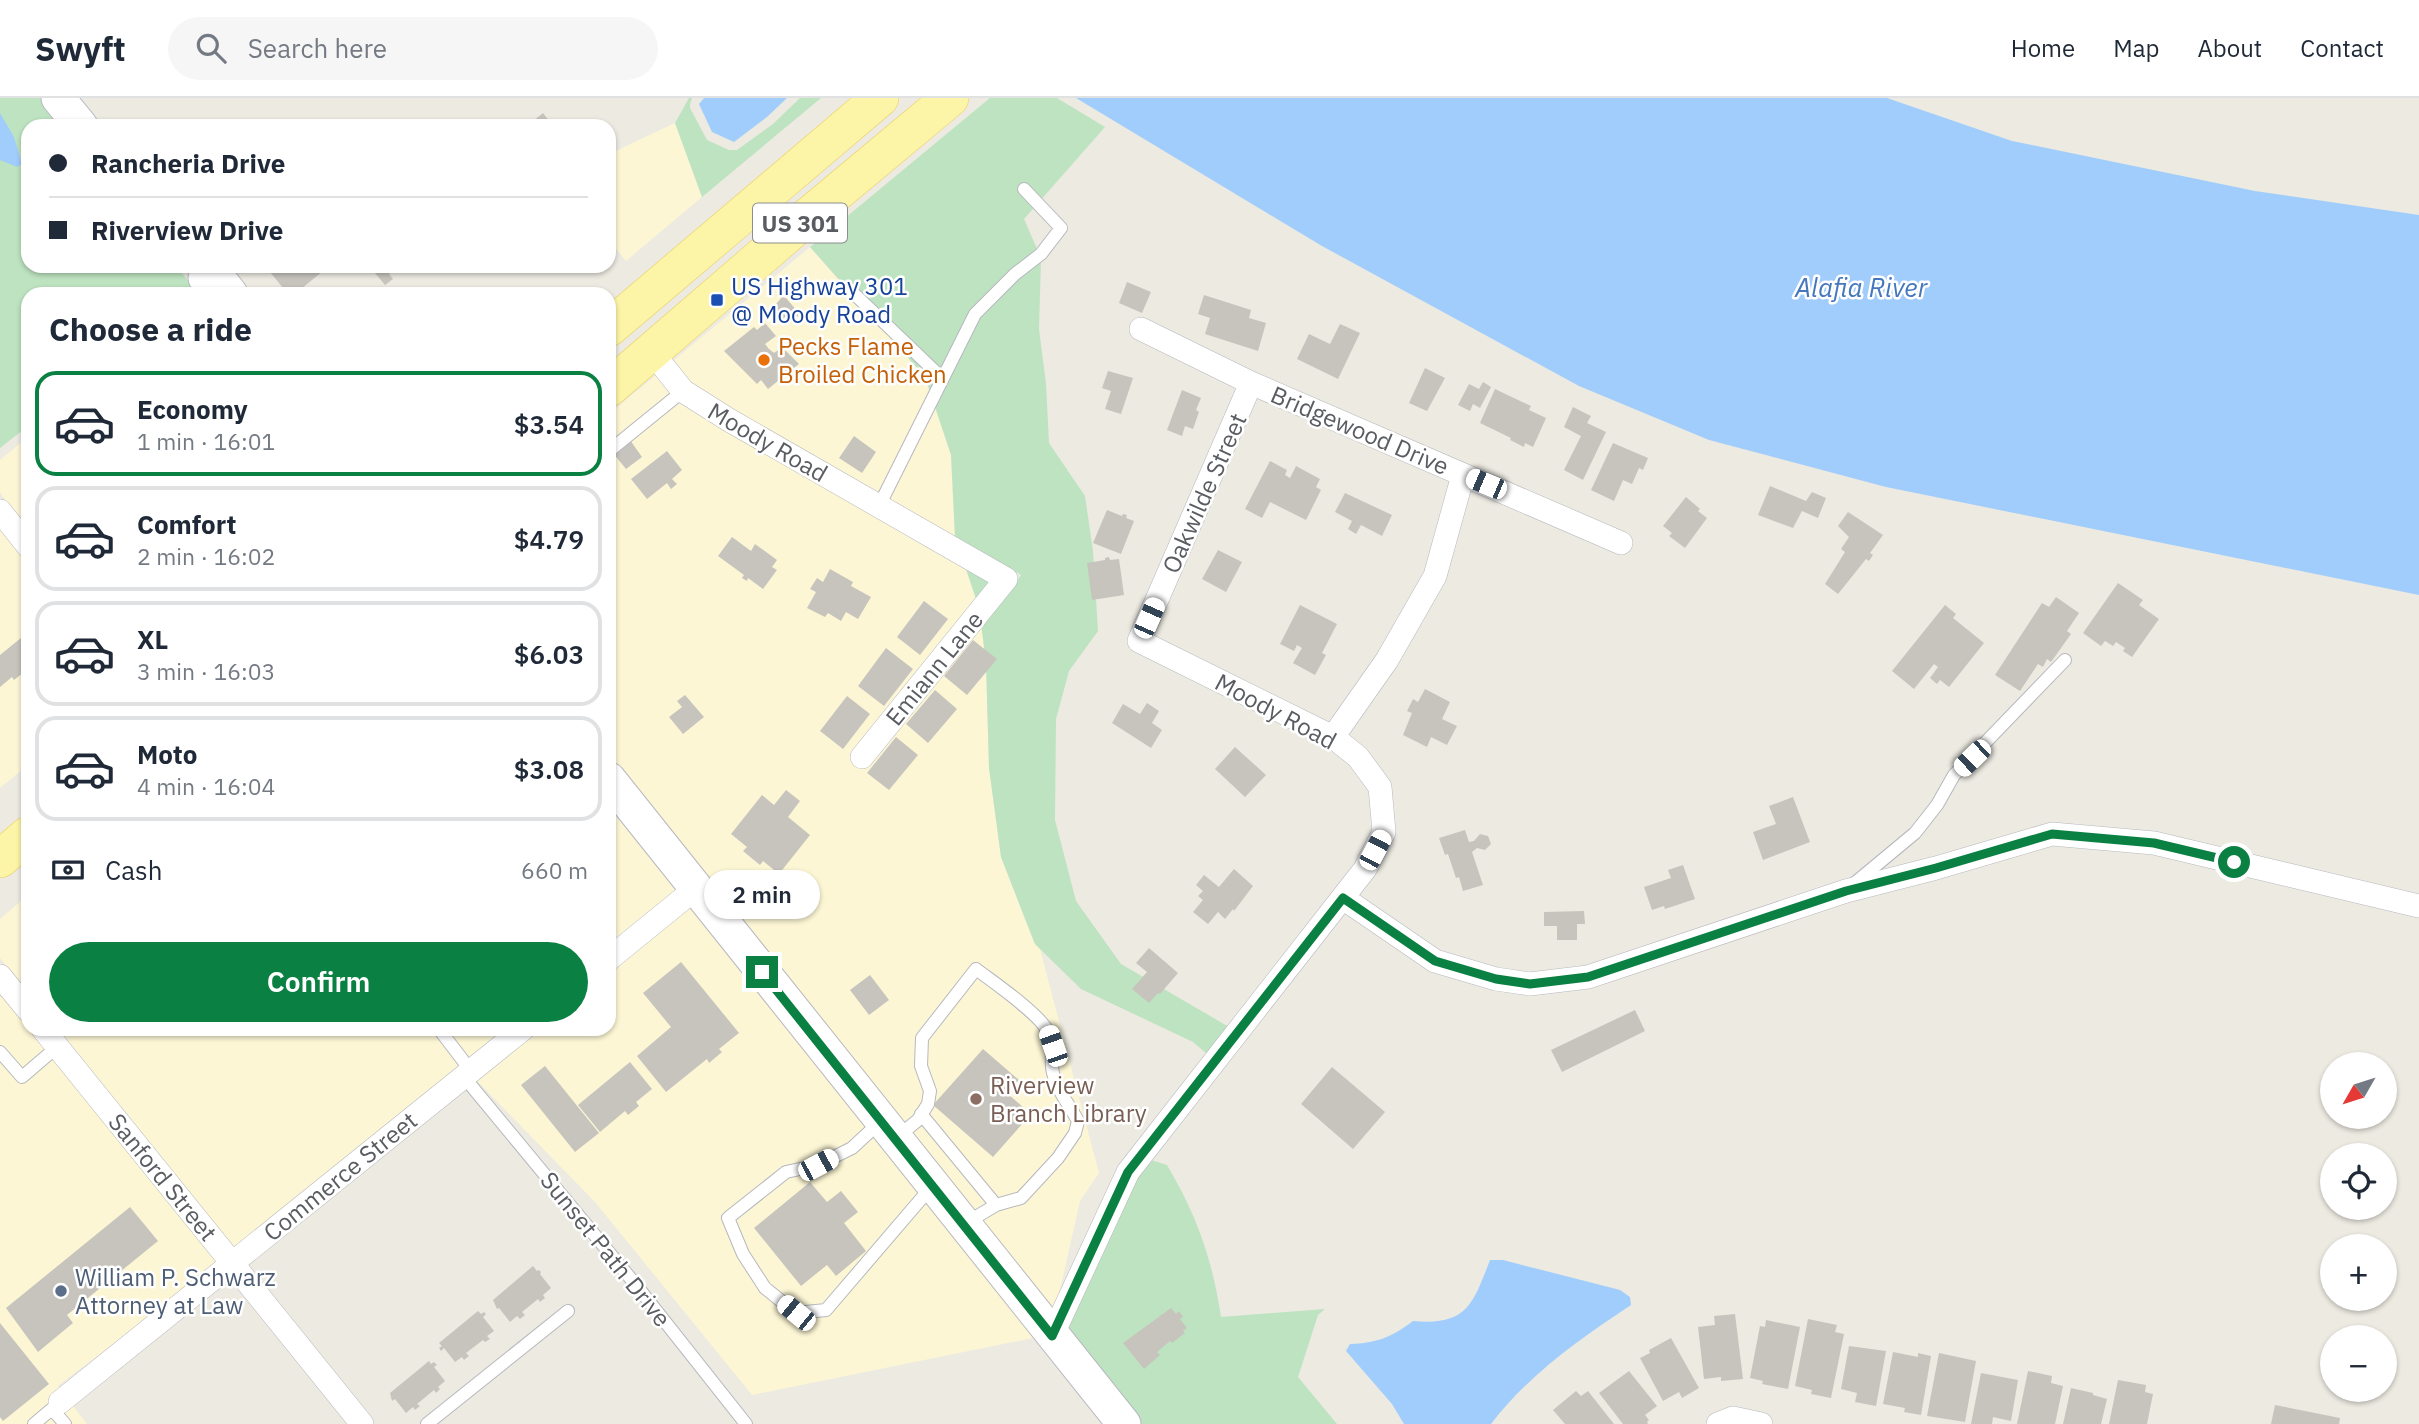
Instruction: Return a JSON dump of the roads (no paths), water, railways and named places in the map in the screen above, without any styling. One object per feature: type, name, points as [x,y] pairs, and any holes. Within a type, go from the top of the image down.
[{"type":"main road","name":"US 301","points":[[616,322],[880,98]]},
{"type":"main road","name":"US 301","points":[[616,382],[950,98]]},
{"type":"main road","points":[[652,352],[656,315],[744,240],[765,196]]},
{"type":"main road","points":[[0,832],[21,815]]},
{"type":"main road","points":[[0,859],[21,841]]},
{"type":"main road","points":[[0,888],[21,871]]},
{"type":"street","points":[[58,98],[75,119]]},
{"type":"street","name":"Bridgewood Drive","points":[[1141,329],[1251,383],[1621,543]]},
{"type":"street","name":"Moody Road","points":[[652,352],[683,391],[1006,579]]},
{"type":"street","name":"Oakwilde Street","points":[[1139,641],[1251,383]]},
{"type":"street","points":[[1333,737],[1387,660],[1435,576],[1463,475]]},
{"type":"street","points":[[0,511],[21,537]]},
{"type":"street","name":"Emiann Lane","points":[[862,757],[1006,579]]},
{"type":"street","name":"Moody Road","points":[[1052,1336],[1128,1172],[1365,869],[1384,832],[1380,787],[1358,757],[1333,737],[1139,641]]},
{"type":"street","points":[[616,788],[1124,1424]]},
{"type":"street","points":[[1343,898],[1435,961],[1496,979],[1530,984],[1588,977],[1846,891],[2052,834],[2154,843],[2419,906]]},
{"type":"street","points":[[616,953],[695,889]]},
{"type":"street","points":[[0,976],[21,1002]]},
{"type":"street","name":"Commerce Street","points":[[59,1412],[232,1262],[514,1036]]},
{"type":"street","name":"Sanford Street","points":[[50,1038],[362,1424]]},
{"type":"street","points":[[1717,1424],[1733,1418],[1761,1424]]},
{"type":"lane","points":[[879,506],[975,314],[1015,274],[1041,254],[1061,228],[1024,189]]},
{"type":"lane","points":[[848,288],[942,378]]},
{"type":"lane","points":[[616,445],[683,391]]},
{"type":"lane","points":[[1846,891],[1864,873],[1915,833],[1954,775],[2065,660]]},
{"type":"lane","points":[[933,1185],[826,1310],[796,1313],[765,1288],[743,1254],[728,1218],[786,1172],[818,1165],[889,1129],[918,1120],[928,1104],[930,1091],[921,1066],[922,1038],[976,969],[1013,997],[1047,1029],[1053,1046],[1052,1068],[1059,1090],[1078,1121],[1075,1133],[1042,1177],[1021,1198],[996,1205],[964,1224]]},
{"type":"lane","name":"Sunset Path Drive","points":[[444,1036],[468,1074],[746,1424]]},
{"type":"lane","points":[[0,1052],[22,1077],[50,1038]]},
{"type":"lane","points":[[921,1114],[996,1205]]},
{"type":"lane","points":[[427,1424],[568,1311]]},
{"type":"lane","points":[[34,1424],[59,1412]]},
{"type":"water","points":[[704,98],[787,98],[734,142],[712,132],[699,104]]},
{"type":"water","name":"Alafia River","points":[[1076,98],[1887,98],[2012,141],[2255,191],[2419,215],[2419,595],[1886,487],[1709,440],[1579,386],[1322,246]]},
{"type":"water","points":[[0,113],[14,137],[21,165],[17,167],[0,160]]},
{"type":"water","points":[[1490,1260],[1503,1260],[1620,1290],[1630,1297],[1631,1305],[1574,1344],[1538,1374],[1505,1406],[1491,1424],[1404,1424],[1392,1404],[1346,1351],[1350,1344],[1384,1338],[1413,1321],[1431,1322],[1457,1315],[1472,1300]]},
{"type":"place","name":"US Highway 301 @ Moody Road","points":[[717,300]]},
{"type":"place","name":"Pecks Flame Broiled Chicken","points":[[764,360]]},
{"type":"place","name":"Riverview Branch Library","points":[[976,1099]]},
{"type":"place","name":"William P. Schwarz Attorney at Law","points":[[61,1291]]}]
